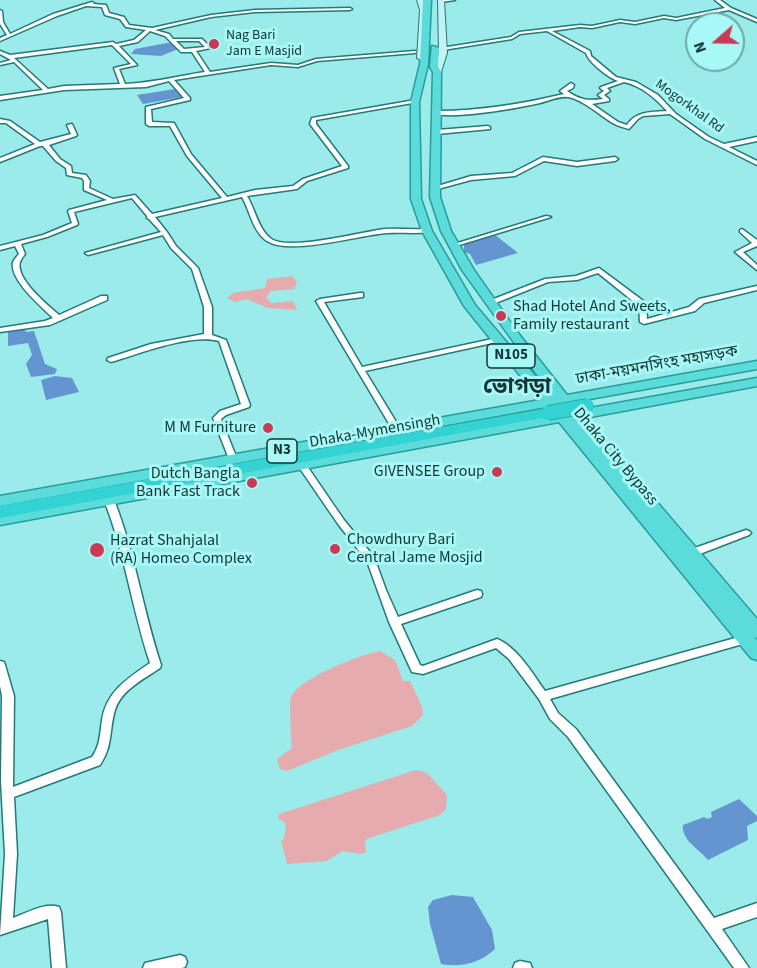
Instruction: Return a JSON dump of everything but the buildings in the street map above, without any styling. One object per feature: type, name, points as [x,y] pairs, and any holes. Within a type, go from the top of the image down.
[{"type":"highway","name":"Dhaka City Bypass","points":[[427,0],[424,64],[415,102],[416,199],[427,231],[470,306],[497,340],[564,409],[751,635],[757,653]]},
{"type":"highway","name":"Dhaka City Bypass","points":[[439,0],[434,67],[437,72],[434,188],[439,213],[454,245],[490,302],[564,409]]},
{"type":"highway","name":"ঢাকা-ময়মনসিংহ মহাসড়ক","points":[[564,409],[757,365]]},
{"type":"highway","name":"Dhaka-Mymensingh","points":[[0,501],[397,430],[757,382]]},
{"type":"highway","name":"Dhaka-Mymensingh","points":[[0,519],[297,464],[564,409]]},
{"type":"highway","points":[[0,512],[564,409],[692,553],[751,635]]},
{"type":"main road","points":[[420,0],[423,10],[421,69]]},
{"type":"main road","points":[[437,72],[443,49],[439,0]]},
{"type":"street","points":[[0,40],[100,0]]},
{"type":"street","points":[[439,0],[453,0]]},
{"type":"street","points":[[717,0],[729,9],[757,21]]},
{"type":"street","points":[[86,5],[104,6],[107,14],[122,18],[128,26],[149,29],[174,40],[182,51],[209,48],[200,40],[189,38],[174,40]]},
{"type":"street","points":[[0,64],[12,59],[136,41],[149,29],[211,16],[255,11],[350,9]]},
{"type":"street","points":[[443,49],[512,38],[519,33],[605,26],[620,21],[635,23],[664,17],[676,19],[729,9]]},
{"type":"street","points":[[0,11],[2,28],[9,35]]},
{"type":"street","name":"Mogorkhal Rd","points":[[549,31],[588,52],[606,73],[622,81],[634,83],[656,96],[672,112],[707,138],[757,163]]},
{"type":"street","points":[[116,45],[120,53],[135,65],[117,68],[123,86]]},
{"type":"street","points":[[193,50],[208,73]]},
{"type":"street","points":[[0,52],[12,59],[47,91]]},
{"type":"street","points":[[0,98],[64,88],[146,85],[170,79],[271,64],[298,66],[316,60],[415,52]]},
{"type":"street","points":[[170,79],[188,99],[148,108],[149,124],[172,124],[178,140],[196,167],[226,199]]},
{"type":"street","points":[[587,103],[607,100],[601,95],[607,91],[603,88],[622,81]]},
{"type":"street","points":[[571,85],[563,91],[587,103],[616,123],[629,127],[632,120],[639,115],[672,112]]},
{"type":"street","points":[[436,112],[488,111],[568,95]]},
{"type":"street","points":[[149,217],[244,195],[295,188],[305,180],[346,167],[316,132],[314,119],[415,102]]},
{"type":"street","points":[[0,122],[8,122],[42,144],[65,167],[69,166],[69,174],[84,176],[87,181],[86,189],[111,200]]},
{"type":"street","points":[[0,160],[74,135],[70,125]]},
{"type":"street","points":[[437,132],[488,128]]},
{"type":"street","points":[[723,146],[757,139]]},
{"type":"street","points":[[434,188],[471,178],[513,175],[543,159],[577,164],[615,159]]},
{"type":"street","points":[[244,195],[253,207],[255,221],[271,241],[277,243],[302,244],[386,231],[427,231]]},
{"type":"street","points":[[0,248],[75,224],[71,211],[133,196],[165,233],[173,247],[195,268],[208,307],[208,336]]},
{"type":"street","points":[[454,245],[548,217]]},
{"type":"street","points":[[742,231],[757,243],[738,252],[757,268]]},
{"type":"street","points":[[88,253],[165,233]]},
{"type":"street","points":[[18,244],[22,254],[17,259],[16,265],[19,278],[58,318]]},
{"type":"street","points":[[490,302],[547,280],[577,278],[599,270],[643,305],[644,321],[692,309],[702,301],[757,288]]},
{"type":"street","points":[[360,295],[320,301],[397,430]]},
{"type":"street","points":[[0,330],[47,323],[104,298]]},
{"type":"street","points":[[111,360],[154,346],[208,336],[222,340],[246,405],[218,415],[232,459]]},
{"type":"street","points":[[360,370],[497,340]]},
{"type":"street","points":[[297,464],[304,468],[340,522],[371,560],[394,622],[416,669],[423,670],[497,644],[513,656],[543,696],[554,717],[572,733],[742,968]]},
{"type":"street","points":[[8,794],[96,761],[103,752],[110,710],[115,698],[129,683],[156,665],[145,632],[121,527],[109,500]]},
{"type":"street","points":[[692,553],[746,533]]},
{"type":"street","points":[[394,622],[477,594]]},
{"type":"street","points":[[543,696],[751,635]]},
{"type":"street","points":[[0,665],[8,696],[8,794],[11,854],[3,927],[47,912],[54,912],[59,968]]},
{"type":"street","points":[[713,925],[757,910]]},
{"type":"street","points":[[150,968],[180,962]]},
{"type":"street","points":[[520,968],[525,968]]},
{"type":"shaded area","points":[[292,276],[297,282],[294,289],[271,291],[266,298],[272,303],[293,301],[297,310],[268,308],[247,299],[235,302],[227,298],[233,293],[265,288],[267,279]]},
{"type":"shaded area","points":[[380,651],[395,660],[403,681],[410,681],[422,707],[423,715],[412,726],[338,750],[287,771],[280,769],[277,759],[292,748],[290,700],[296,690],[331,668]]},
{"type":"shaded area","points":[[416,770],[427,773],[447,795],[446,809],[440,815],[369,838],[365,841],[366,852],[361,854],[343,851],[326,861],[287,864],[281,841],[284,839],[286,824],[278,818],[279,814]]},
{"type":"water","points":[[174,43],[178,49],[161,56],[131,54],[135,49]]},
{"type":"water","points":[[175,89],[182,97],[143,104],[137,95]]},
{"type":"water","points":[[494,234],[518,253],[476,265],[470,254],[464,252],[464,245]]},
{"type":"water","points":[[24,328],[26,332],[34,331],[45,364],[57,369],[55,374],[31,377],[26,364],[32,355],[28,343],[8,346],[8,331]]},
{"type":"water","points":[[55,376],[72,378],[79,392],[46,400],[41,380]]},
{"type":"water","points":[[739,799],[757,816],[757,821],[747,826],[748,840],[708,860],[688,840],[683,825],[704,817],[707,819],[712,817],[711,812]]},
{"type":"water","points":[[452,895],[473,897],[492,930],[495,949],[477,961],[463,965],[441,964],[430,924],[428,907],[433,900]]},
{"type":"place","name":"Nag Bari Jam E Masjid","points":[[214,44]]},
{"type":"place","name":"Shad Hotel And Sweets, Family restaurant","points":[[501,316]]},
{"type":"place","name":"M M Furniture","points":[[268,428]]},
{"type":"place","name":"GIVENSEE Group","points":[[497,472]]},
{"type":"place","name":"Dutch Bangla Bank Fast Track","points":[[252,483]]},
{"type":"place","name":"Chowdhury Bari Central Jame Mosjid","points":[[335,549]]},
{"type":"place","name":"Hazrat Shahjalal (RA) Homeo Complex","points":[[97,550]]},
{"type":"district","name":"ভোগড়া","points":[[517,388]]}]
